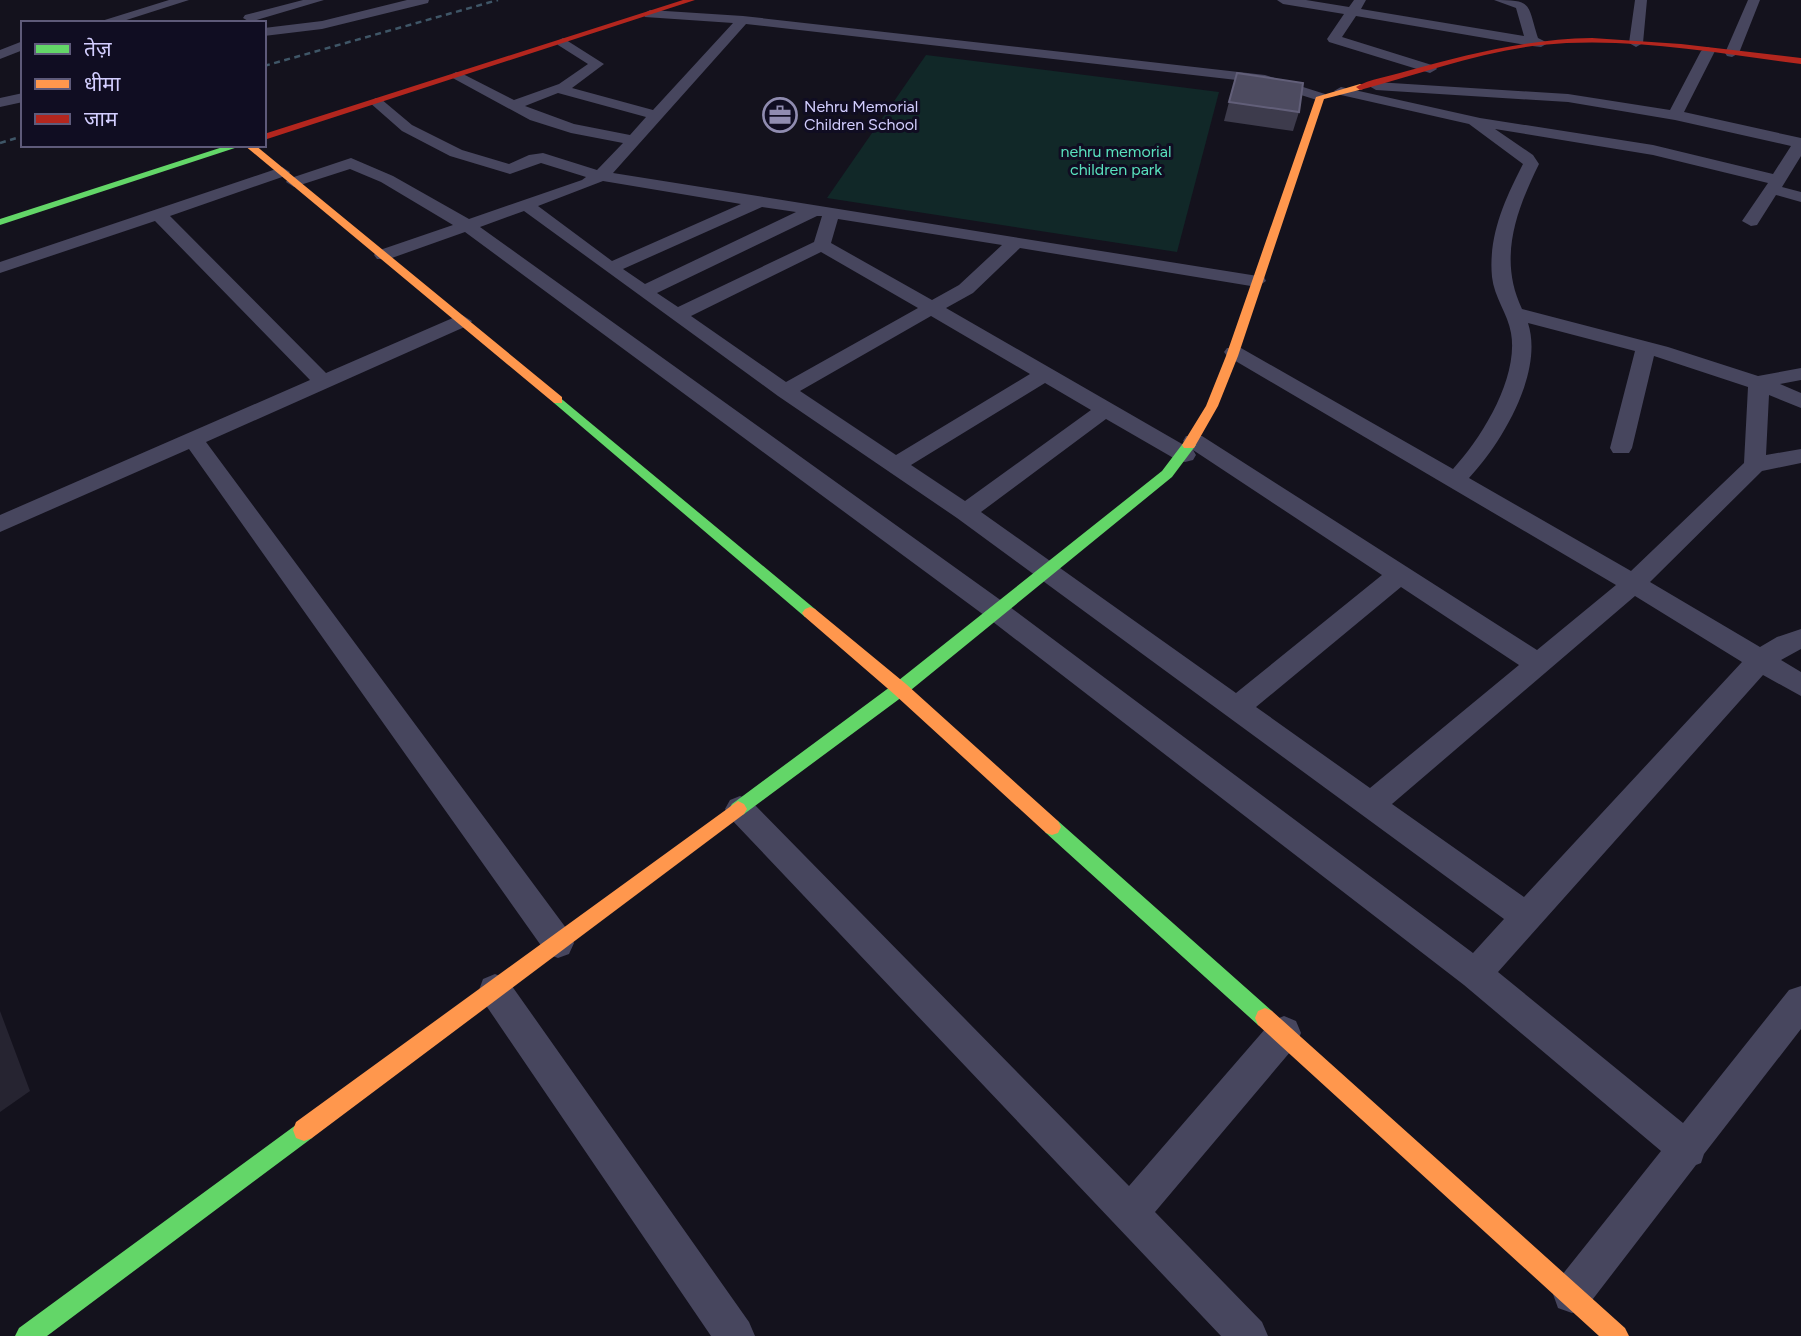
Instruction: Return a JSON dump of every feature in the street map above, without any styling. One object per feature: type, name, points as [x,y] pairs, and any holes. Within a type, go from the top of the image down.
[{"type":"street","points":[[108,21],[183,0]]},
{"type":"street","points":[[250,18],[318,0]]},
{"type":"street","points":[[266,32],[322,24],[423,0]]},
{"type":"street","points":[[266,136],[691,0]]},
{"type":"street","points":[[1283,0],[1356,5],[1537,42]]},
{"type":"street","points":[[1500,0],[1519,4],[1537,42]]},
{"type":"street","points":[[1636,43],[1642,0]]},
{"type":"street","points":[[1732,53],[1754,0]]},
{"type":"street","points":[[1356,5],[1334,39],[1430,69]]},
{"type":"street","points":[[650,14],[685,18],[695,22],[739,24],[951,48],[1251,88],[1295,88],[1320,97],[1537,42],[1597,40],[1801,61]]},
{"type":"street","points":[[383,255],[601,176],[739,24]]},
{"type":"street","points":[[561,89],[597,64],[597,61],[563,42]]},
{"type":"street","points":[[0,55],[21,46]]},
{"type":"street","points":[[1675,116],[1708,51]]},
{"type":"street","points":[[456,76],[512,106],[552,123],[634,140]]},
{"type":"street","points":[[1360,85],[1548,114],[1653,150],[1774,184],[1801,197]]},
{"type":"street","points":[[512,106],[552,88],[656,115]]},
{"type":"street","points":[[1341,90],[1474,121],[1548,114],[1675,116],[1801,144],[1751,221]]},
{"type":"street","points":[[27,1336],[900,690],[1048,573],[1167,474],[1189,448],[1208,417],[1234,352],[1320,97]]},
{"type":"street","points":[[0,103],[21,98]]},
{"type":"street","points":[[376,102],[407,128],[432,143],[510,169],[527,161],[543,158],[601,176],[1257,281]]},
{"type":"street","points":[[1456,479],[1487,438],[1517,383],[1523,344],[1517,313],[1502,286],[1501,256],[1513,198],[1531,164],[1527,158],[1474,121]]},
{"type":"street","points":[[0,222],[233,147]]},
{"type":"street","points":[[252,147],[900,690],[1284,1033],[1617,1336]]},
{"type":"street","points":[[0,268],[158,214],[288,177],[351,163],[438,207],[468,226],[997,611],[1475,974],[1688,1150]]},
{"type":"street","points":[[610,268],[759,202]]},
{"type":"street","points":[[526,205],[610,268],[785,391],[965,512],[1526,917]]},
{"type":"street","points":[[822,212],[822,245]]},
{"type":"street","points":[[644,292],[822,212]]},
{"type":"street","points":[[158,214],[323,382]]},
{"type":"street","points":[[785,391],[976,282],[1016,242]]},
{"type":"street","points":[[822,245],[1104,410],[1189,448],[1401,573],[1538,664]]},
{"type":"street","points":[[677,315],[822,245]]},
{"type":"street","points":[[1517,313],[1759,382],[1801,401]]},
{"type":"street","points":[[0,524],[462,321]]},
{"type":"street","points":[[1621,448],[1646,348]]},
{"type":"street","points":[[1234,352],[1634,583],[1801,685]]},
{"type":"street","points":[[897,464],[1043,374]]},
{"type":"street","points":[[1759,382],[1801,374]]},
{"type":"street","points":[[1755,466],[1759,382]]},
{"type":"street","points":[[965,512],[1104,410]]},
{"type":"street","points":[[193,439],[558,943]]},
{"type":"street","points":[[1371,804],[1634,583],[1755,466],[1801,456]]},
{"type":"street","points":[[1238,707],[1401,573]]},
{"type":"street","points":[[1475,974],[1760,660],[1786,644],[1801,639]]},
{"type":"street","points":[[740,809],[1248,1336]]},
{"type":"street","points":[[495,990],[735,1336]]},
{"type":"street","points":[[1572,1294],[1688,1150],[1801,1002]]},
{"type":"street","points":[[1129,1214],[1284,1033]]},
{"type":"green space","name":"nehru memorial children park","points":[[926,55],[1219,92],[1177,252],[827,198]]},
{"type":"building","points":[[1237,73],[1303,83],[1299,112],[1229,102]]},
{"type":"railway","points":[[266,65],[498,0]]},
{"type":"railway","points":[[0,143],[21,137]]},
{"type":"traffic: fast","points":[[0,222],[233,147]]},
{"type":"traffic: fast","points":[[558,400],[810,613]]},
{"type":"traffic: fast","points":[[738,809],[900,689],[1167,474],[1189,445]]},
{"type":"traffic: fast","points":[[1052,827],[1265,1018]]},
{"type":"traffic: fast","points":[[27,1336],[304,1130]]},
{"type":"traffic: slow","points":[[1189,445],[1212,406],[1232,356],[1320,97],[1360,87]]},
{"type":"traffic: slow","points":[[251,147],[558,400]]},
{"type":"traffic: slow","points":[[810,613],[900,689],[1052,827]]},
{"type":"traffic: slow","points":[[304,1130],[738,809]]},
{"type":"traffic: slow","points":[[1265,1018],[1617,1336]]},
{"type":"traffic: jam","points":[[266,136],[691,0]]},
{"type":"traffic: jam","points":[[1360,87],[1513,47],[1562,41],[1652,44],[1801,61]]},
{"type":"place","name":"Nehru Memorial Children School","points":[[780,115]]}]
